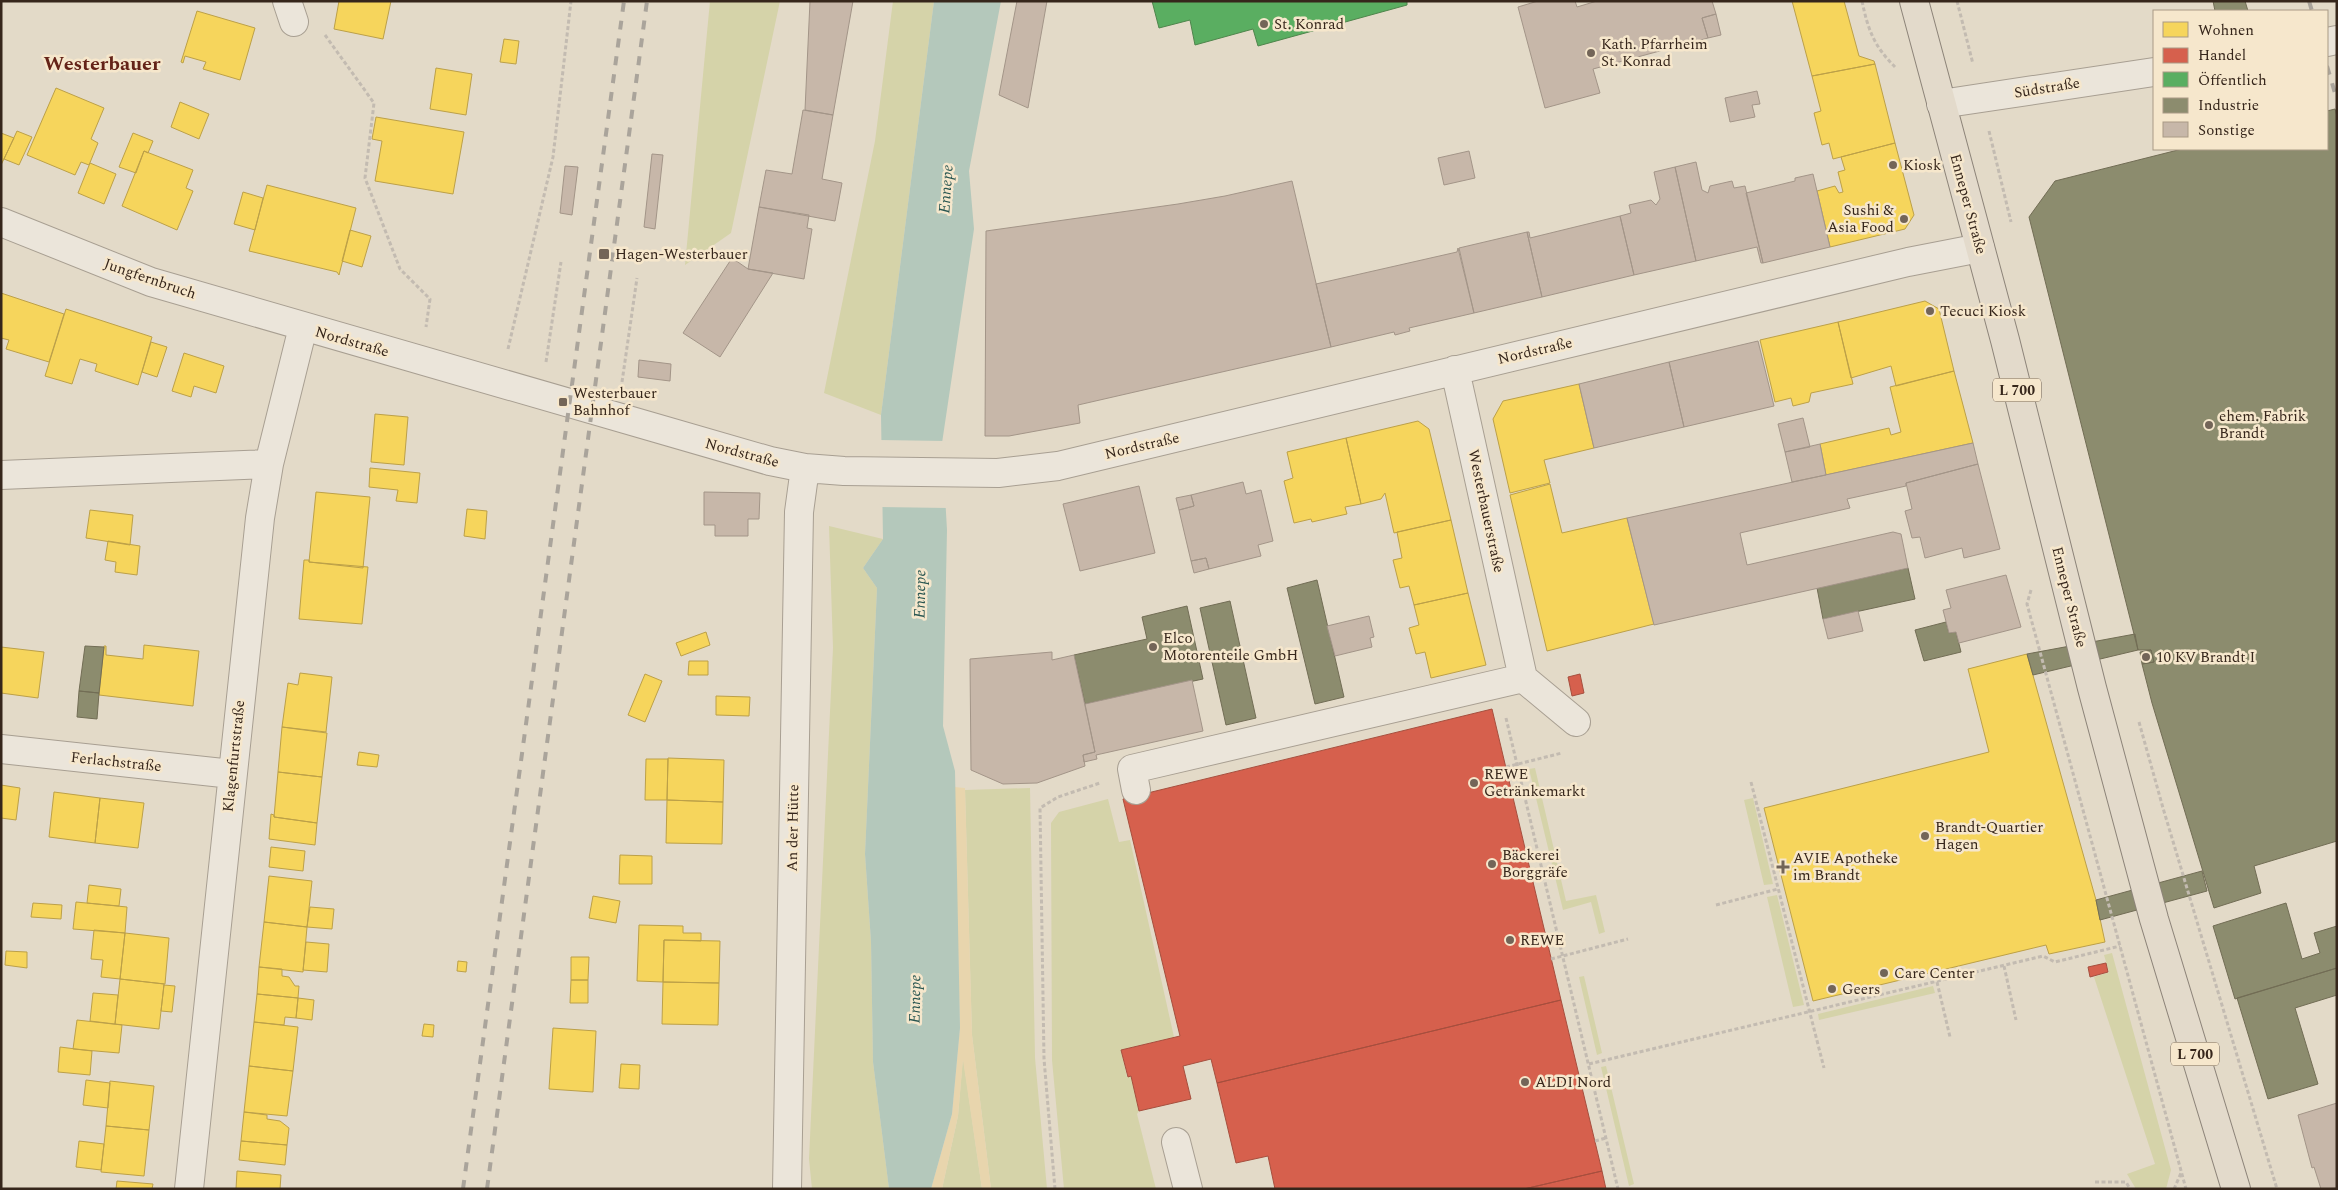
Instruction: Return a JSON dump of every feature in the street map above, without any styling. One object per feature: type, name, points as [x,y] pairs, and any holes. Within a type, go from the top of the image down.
[{"type":"main road","name":"Enneper Straße","points":[[1914,1],[2154,920],[2236,1189]]},
{"type":"street","name":"Südstraße","points":[[1941,104],[2153,72]]},
{"type":"street","name":"Jungfernbruch","points":[[1,222],[150,282],[303,327]]},
{"type":"street","name":"Nordstraße","points":[[303,327],[770,461],[805,468],[844,471],[998,473],[1058,466],[1908,262],[1980,248]]},
{"type":"street","name":"Klagenfurtstraße","points":[[189,1189],[260,518],[269,464],[303,327]]},
{"type":"street","name":"Westerbauerstraße","points":[[1455,370],[1513,672]]},
{"type":"street","points":[[1,475],[269,464]]},
{"type":"street","name":"An der Hütte","points":[[787,1189],[799,512],[805,468]]},
{"type":"street","points":[[1134,779],[1366,724],[1513,672],[1576,722]]},
{"type":"street","name":"Ferlachstraße","points":[[1,749],[232,774]]},
{"type":"street","points":[[1176,1142],[1188,1189]]},
{"type":"path","points":[[508,352],[553,157],[571,1]]},
{"type":"path","points":[[1862,1],[1869,32],[1886,58]]},
{"type":"path","points":[[1957,1],[2012,224]]},
{"type":"path","points":[[322,30],[374,103],[365,178],[400,269],[430,299],[426,325]]},
{"type":"path","points":[[547,357],[561,262]]},
{"type":"path","points":[[622,382],[637,278]]},
{"type":"path","points":[[2028,604],[2186,1189]]},
{"type":"path","points":[[1513,672],[1517,765],[1618,1189]]},
{"type":"path","points":[[2137,713],[2163,808],[2277,1189]]},
{"type":"path","points":[[1506,767],[1563,753]]},
{"type":"path","points":[[1055,1189],[1044,1059],[1040,808],[1058,797],[1112,780],[1134,779]]},
{"type":"path","points":[[1751,782],[1824,1068]]},
{"type":"path","points":[[1716,905],[1778,889]]},
{"type":"path","points":[[1551,959],[1628,939]]},
{"type":"path","points":[[1589,1064],[2043,956],[2055,962],[2120,946]]},
{"type":"path","points":[[2004,966],[2016,1020]]},
{"type":"path","points":[[1937,982],[1950,1037]]},
{"type":"path","points":[[1595,1141],[1606,1138]]},
{"type":"path","points":[[2174,1189],[2181,1173]]},
{"type":"path","points":[[2095,1182],[2126,1182],[2130,1189]]},
{"type":"shaded area","points":[[710,1],[780,1],[731,233],[685,265]]},
{"type":"shaded area","points":[[893,1],[934,1],[881,415],[824,393],[875,141]]},
{"type":"shaded area","points":[[829,526],[883,539],[863,568],[877,588],[865,854],[871,942],[873,1062],[889,1189],[812,1189],[809,1159],[833,648]]},
{"type":"shaded area","points":[[1535,768],[1566,901],[1596,895],[1605,932],[1599,934],[1591,902],[1563,910],[1529,769]]},
{"type":"shaded area","points":[[1030,788],[1035,1058],[1047,1189],[991,1189],[972,1035],[965,790]]},
{"type":"shaded area","points":[[1753,798],[1773,884],[1764,885],[1744,800]]},
{"type":"shaded area","points":[[1108,799],[1119,842],[1130,840],[1174,1037],[1121,1050],[1127,1077],[1131,1076],[1139,1111],[1137,1114],[1156,1189],[1064,1189],[1052,1060],[1051,823],[1059,812]]},
{"type":"shaded area","points":[[1777,895],[1804,1005],[1793,1007],[1767,897]]},
{"type":"shaded area","points":[[2112,953],[2171,1170],[2166,1189],[2136,1189],[2127,1174],[2155,1164],[2094,977],[2109,972],[2104,955]]},
{"type":"shaded area","points":[[1584,976],[1602,1053],[1597,1055],[1579,977]]},
{"type":"shaded area","points":[[1933,986],[1935,993],[1819,1020],[1818,1014]]},
{"type":"shaded area","points":[[963,1057],[982,1189],[942,1189],[958,1116]]},
{"type":"shaded area","points":[[1606,1066],[1634,1184],[1629,1186],[1601,1067]]},
{"type":"sand","points":[[954,787],[965,788],[972,1035],[991,1189],[982,1189],[963,1060],[958,1116],[942,1189],[931,1189],[952,1114],[960,1028]]},
{"type":"water","name":"Ennepe","points":[[934,1],[1001,1],[969,171],[974,229],[942,443],[947,530],[943,726],[955,771],[960,1028],[952,1114],[931,1189],[889,1189],[873,1062],[871,942],[865,854],[877,588],[863,568],[883,539],[881,415]]},
{"type":"pier","points":[[879,440],[945,441],[948,508],[880,507]]},
{"type":"building: Wohnen","points":[[339,1],[391,1],[383,39],[334,29]]},
{"type":"building: Wohnen","points":[[1792,1],[1844,1],[1859,56],[1874,61],[1875,64],[1812,76]]},
{"type":"building: Wohnen","points":[[197,11],[255,28],[240,80],[203,69],[206,62],[185,56],[183,63],[181,62]]},
{"type":"building: Wohnen","points":[[504,39],[519,41],[516,64],[500,62]]},
{"type":"building: Wohnen","points":[[1875,64],[1895,143],[1833,159],[1829,143],[1822,145],[1814,113],[1821,111],[1812,76]]},
{"type":"building: Wohnen","points":[[436,68],[472,74],[466,115],[430,109]]},
{"type":"building: Wohnen","points":[[56,88],[104,108],[91,139],[98,143],[89,165],[81,162],[75,175],[27,155]]},
{"type":"building: Wohnen","points":[[180,102],[209,114],[199,139],[171,127]]},
{"type":"building: Wohnen","points":[[376,117],[464,132],[453,194],[375,181],[382,141],[372,139]]},
{"type":"building: Wohnen","points":[[17,131],[32,137],[19,165],[4,159]]},
{"type":"building: Wohnen","points":[[1,133],[14,138],[1,165]]},
{"type":"building: Wohnen","points":[[133,133],[153,141],[148,153],[144,151],[136,173],[119,167]]},
{"type":"building: Wohnen","points":[[1895,143],[1914,215],[1905,229],[1830,247],[1817,191],[1835,186],[1839,193],[1843,192],[1838,172],[1845,170],[1841,157]]},
{"type":"building: Wohnen","points":[[144,151],[193,170],[186,188],[193,191],[177,230],[122,206]]},
{"type":"building: Wohnen","points":[[90,163],[116,174],[104,204],[78,193]]},
{"type":"building: Wohnen","points":[[267,185],[356,208],[339,275],[337,272],[249,251]]},
{"type":"building: Wohnen","points":[[243,192],[263,198],[255,230],[234,224]]},
{"type":"building: Wohnen","points":[[350,230],[371,236],[362,267],[342,261]]},
{"type":"building: Wohnen","points":[[1,293],[64,314],[49,362],[6,349],[9,340],[1,338]]},
{"type":"building: Wohnen","points":[[1925,301],[1939,309],[1954,371],[1896,386],[1891,366],[1851,378],[1838,322]]},
{"type":"building: Wohnen","points":[[66,309],[152,337],[138,385],[95,371],[97,364],[80,359],[72,384],[45,376]]},
{"type":"building: Wohnen","points":[[1838,322],[1853,384],[1811,393],[1809,402],[1793,406],[1791,398],[1775,402],[1760,340]]},
{"type":"building: Wohnen","points":[[151,342],[167,347],[157,377],[142,372]]},
{"type":"building: Wohnen","points":[[184,353],[224,366],[216,393],[194,386],[191,397],[172,391]]},
{"type":"building: Wohnen","points":[[1954,371],[1973,443],[1826,475],[1820,444],[1889,428],[1891,435],[1901,432],[1890,387]]},
{"type":"building: Wohnen","points":[[1579,384],[1594,448],[1544,460],[1550,483],[1510,493],[1493,419],[1503,401]]},
{"type":"building: Wohnen","points":[[375,414],[408,417],[404,465],[371,462]]},
{"type":"building: Wohnen","points":[[1418,421],[1429,429],[1451,520],[1394,533],[1385,493],[1381,499],[1361,504],[1346,438]]},
{"type":"building: Wohnen","points":[[1346,438],[1361,504],[1345,507],[1347,514],[1312,522],[1311,519],[1294,523],[1284,481],[1293,478],[1287,452]]},
{"type":"building: Wohnen","points":[[370,468],[420,473],[417,503],[396,501],[398,490],[369,487]]},
{"type":"building: Wohnen","points":[[1550,484],[1562,533],[1627,518],[1654,624],[1547,651],[1510,495]]},
{"type":"building: Wohnen","points":[[316,492],[370,497],[363,568],[309,562]]},
{"type":"building: Wohnen","points":[[467,509],[487,511],[485,539],[464,536]]},
{"type":"building: Wohnen","points":[[90,510],[133,515],[130,545],[86,538]]},
{"type":"building: Wohnen","points":[[1451,520],[1468,593],[1414,605],[1409,586],[1400,588],[1393,560],[1402,558],[1397,532]]},
{"type":"building: Wohnen","points":[[108,541],[140,546],[137,575],[115,572],[116,562],[105,560]]},
{"type":"building: Wohnen","points":[[304,560],[368,567],[362,624],[299,619]]},
{"type":"building: Wohnen","points":[[1468,593],[1486,665],[1431,678],[1425,652],[1416,654],[1409,628],[1419,625],[1414,605]]},
{"type":"building: Wohnen","points":[[706,632],[710,645],[681,656],[676,643]]},
{"type":"building: Wohnen","points":[[144,645],[199,651],[193,706],[99,695],[104,646],[106,646],[106,655],[143,659]]},
{"type":"building: Wohnen","points":[[1,647],[44,652],[38,698],[1,693]]},
{"type":"building: Wohnen","name":"Brandt-Quartier Hagen","points":[[2027,654],[2096,900],[2105,942],[2049,954],[2046,945],[1813,1001],[1764,808],[1989,752],[1968,669]]},
{"type":"building: Wohnen","points":[[689,661],[708,661],[708,675],[688,675]]},
{"type":"building: Wohnen","points":[[300,673],[332,677],[326,732],[282,727],[288,683],[298,685]]},
{"type":"building: Wohnen","points":[[645,674],[662,681],[645,722],[628,715]]},
{"type":"building: Wohnen","points":[[716,696],[750,697],[749,716],[716,715]]},
{"type":"building: Wohnen","points":[[282,727],[327,733],[322,777],[278,772]]},
{"type":"building: Wohnen","points":[[359,752],[379,755],[377,767],[357,765]]},
{"type":"building: Wohnen","points":[[668,758],[724,760],[723,802],[667,800]]},
{"type":"building: Wohnen","points":[[646,759],[668,759],[667,800],[645,800]]},
{"type":"building: Wohnen","points":[[278,772],[322,777],[317,823],[274,817]]},
{"type":"building: Wohnen","points":[[1,785],[20,788],[16,820],[1,818]]},
{"type":"building: Wohnen","points":[[54,792],[100,798],[95,843],[49,837]]},
{"type":"building: Wohnen","points":[[100,798],[144,803],[138,848],[95,843]]},
{"type":"building: Wohnen","points":[[667,800],[723,802],[722,844],[666,843]]},
{"type":"building: Wohnen","points":[[271,814],[274,817],[317,823],[315,845],[269,839]]},
{"type":"building: Wohnen","points":[[271,847],[305,851],[303,871],[269,867]]},
{"type":"building: Wohnen","points":[[620,855],[652,856],[652,884],[619,884]]},
{"type":"building: Wohnen","points":[[269,876],[312,881],[307,927],[264,922]]},
{"type":"building: Wohnen","points":[[89,885],[121,889],[119,906],[87,903]]},
{"type":"building: Wohnen","points":[[593,896],[620,901],[616,923],[589,918]]},
{"type":"building: Wohnen","points":[[76,902],[127,907],[125,933],[73,929]]},
{"type":"building: Wohnen","points":[[33,903],[62,905],[61,919],[31,917]]},
{"type":"building: Wohnen","points":[[310,907],[334,909],[332,929],[307,927]]},
{"type":"building: Wohnen","points":[[264,922],[307,927],[303,972],[259,967]]},
{"type":"building: Wohnen","points":[[639,925],[683,926],[683,933],[701,933],[701,941],[664,940],[663,982],[637,981]]},
{"type":"building: Wohnen","points":[[94,930],[125,933],[120,979],[101,977],[103,960],[91,959]]},
{"type":"building: Wohnen","points":[[125,933],[169,938],[165,984],[120,979]]},
{"type":"building: Wohnen","points":[[664,940],[720,941],[719,983],[663,982]]},
{"type":"building: Wohnen","points":[[306,942],[329,944],[327,972],[303,970]]},
{"type":"building: Wohnen","points":[[6,951],[27,952],[27,968],[5,965]]},
{"type":"building: Wohnen","points":[[571,957],[589,957],[588,980],[571,980]]},
{"type":"building: Wohnen","points":[[458,961],[467,962],[466,972],[457,971]]},
{"type":"building: Wohnen","points":[[259,967],[282,969],[282,976],[289,977],[295,986],[299,986],[298,998],[257,994]]},
{"type":"building: Wohnen","points":[[120,979],[164,984],[159,1029],[115,1024]]},
{"type":"building: Wohnen","points":[[571,980],[588,980],[588,1003],[570,1003]]},
{"type":"building: Wohnen","points":[[663,982],[719,983],[718,1025],[662,1024]]},
{"type":"building: Wohnen","points":[[164,985],[175,986],[172,1012],[161,1011]]},
{"type":"building: Wohnen","points":[[93,993],[118,995],[115,1024],[90,1021]]},
{"type":"building: Wohnen","points":[[257,994],[298,998],[296,1018],[285,1017],[284,1025],[254,1022]]},
{"type":"building: Wohnen","points":[[298,998],[314,1000],[312,1020],[296,1018]]},
{"type":"building: Wohnen","points":[[77,1020],[122,1025],[119,1053],[73,1049]]},
{"type":"building: Wohnen","points":[[254,1022],[298,1027],[293,1071],[249,1066]]},
{"type":"building: Wohnen","points":[[424,1024],[434,1025],[433,1037],[422,1036]]},
{"type":"building: Wohnen","points":[[553,1028],[596,1031],[593,1092],[549,1089]]},
{"type":"building: Wohnen","points":[[60,1047],[92,1051],[90,1075],[58,1072]]},
{"type":"building: Wohnen","points":[[621,1064],[640,1065],[639,1089],[619,1088]]},
{"type":"building: Wohnen","points":[[249,1066],[293,1071],[287,1116],[244,1112]]},
{"type":"building: Wohnen","points":[[86,1080],[110,1083],[108,1108],[83,1105]]},
{"type":"building: Wohnen","points":[[110,1081],[154,1086],[149,1130],[106,1126]]},
{"type":"building: Wohnen","points":[[244,1112],[267,1115],[267,1119],[280,1121],[289,1128],[287,1145],[241,1141]]},
{"type":"building: Wohnen","points":[[106,1126],[149,1130],[144,1176],[101,1172]]},
{"type":"building: Wohnen","points":[[79,1141],[104,1144],[101,1170],[76,1167]]},
{"type":"building: Wohnen","points":[[241,1141],[287,1145],[285,1165],[239,1160]]},
{"type":"building: Wohnen","points":[[237,1171],[281,1175],[280,1189],[236,1189]]},
{"type":"building: Wohnen","points":[[117,1181],[153,1184],[152,1189],[116,1189]]},
{"type":"building: Handel","points":[[1580,674],[1584,693],[1572,696],[1568,677]]},
{"type":"building: Handel","points":[[1492,709],[1561,1000],[1217,1083],[1211,1059],[1183,1066],[1191,1099],[1139,1111],[1131,1076],[1128,1077],[1121,1050],[1180,1036],[1123,799]]},
{"type":"building: Handel","points":[[2106,963],[2108,972],[2090,977],[2088,967]]},
{"type":"building: Handel","points":[[1561,1000],[1602,1171],[1524,1189],[1275,1189],[1268,1156],[1236,1163],[1217,1083]]},
{"type":"building: Handel","points":[[1602,1171],[1606,1189],[1524,1189]]},
{"type":"building: Öffentlich","name":"St. Konrad","points":[[1152,1],[1407,1],[1407,5],[1258,46],[1253,29],[1195,45],[1190,20],[1159,28]]},
{"type":"building: Industrie","points":[[2213,1],[2245,1],[2248,10],[2215,10]]},
{"type":"building: Industrie","name":"ehem. Fabrik Brandt","points":[[2335,109],[2337,116],[2337,841],[2254,866],[2261,893],[2214,908],[2152,703],[2142,664],[2154,662],[2151,650],[2138,650],[2029,217],[2055,181],[2178,150],[2328,150],[2328,111]]},
{"type":"building: Industrie","points":[[1908,568],[1915,599],[1823,619],[1817,588]]},
{"type":"building: Industrie","points":[[1317,580],[1344,697],[1315,704],[1287,588]]},
{"type":"building: Industrie","points":[[1230,601],[1256,718],[1226,725],[1200,608]]},
{"type":"building: Industrie","name":"Elco Motorenteile GmbH","points":[[1187,606],[1203,679],[1085,704],[1074,655],[1147,639],[1142,617]]},
{"type":"building: Industrie","points":[[1946,622],[1949,633],[1956,632],[1961,652],[1924,661],[1915,630]]},
{"type":"building: Industrie","points":[[2135,634],[2138,650],[2033,675],[2027,654]]},
{"type":"building: Industrie","points":[[85,646],[104,647],[99,693],[79,691]]},
{"type":"building: Industrie","name":"10 KV Brandt I","points":[[2151,650],[2154,662],[2142,664],[2140,652]]},
{"type":"building: Industrie","points":[[79,691],[99,693],[97,719],[77,717]]},
{"type":"building: Industrie","points":[[2202,871],[2207,891],[2100,920],[2096,900]]},
{"type":"building: Industrie","points":[[2286,903],[2302,959],[2320,953],[2314,933],[2337,926],[2337,968],[2235,999],[2213,926]]},
{"type":"building: Industrie","points":[[2337,968],[2337,995],[2295,1008],[2318,1084],[2268,1099],[2237,998]]},
{"type":"building: Sonstige","points":[[810,1],[853,1],[833,115],[805,110]]},
{"type":"building: Sonstige","points":[[1017,1],[1047,1],[1028,108],[999,95]]},
{"type":"building: Sonstige","name":"Kath. Pfarrheim St. Konrad","points":[[1538,1],[1575,1],[1577,7],[1597,1],[1712,1],[1716,14],[1702,18],[1708,38],[1593,69],[1600,93],[1545,108],[1518,7]]},
{"type":"building: Sonstige","points":[[1716,14],[1721,35],[1708,38],[1702,18]]},
{"type":"building: Sonstige","points":[[1757,91],[1760,104],[1752,105],[1755,117],[1730,122],[1725,98]]},
{"type":"building: Sonstige","points":[[803,110],[833,115],[822,179],[842,183],[835,221],[759,207],[766,170],[792,174]]},
{"type":"building: Sonstige","points":[[1469,151],[1475,178],[1444,185],[1438,158]]},
{"type":"building: Sonstige","points":[[652,154],[663,155],[655,229],[644,227]]},
{"type":"building: Sonstige","points":[[1696,162],[1702,190],[1708,193],[1710,186],[1732,181],[1734,188],[1745,186],[1763,263],[1761,263],[1757,247],[1696,261],[1675,167]]},
{"type":"building: Sonstige","points":[[565,166],[578,167],[572,215],[560,213]]},
{"type":"building: Sonstige","points":[[1675,167],[1696,261],[1634,275],[1620,216],[1631,213],[1629,205],[1651,200],[1656,205],[1660,199],[1654,172]]},
{"type":"building: Sonstige","points":[[1813,174],[1830,247],[1763,263],[1746,193],[1795,181],[1795,178]]},
{"type":"building: Sonstige","points":[[1292,181],[1331,347],[1078,405],[1080,423],[1009,436],[985,436],[986,231],[1178,204]]},
{"type":"building: Sonstige","points":[[759,207],[809,215],[807,228],[812,229],[804,279],[748,269]]},
{"type":"building: Sonstige","points":[[1620,216],[1634,275],[1542,297],[1527,232],[1529,232],[1530,238]]},
{"type":"building: Sonstige","points":[[1527,232],[1542,297],[1474,313],[1459,248]]},
{"type":"building: Sonstige","points":[[1458,248],[1474,313],[1409,328],[1410,331],[1395,335],[1394,332],[1331,347],[1316,284],[1457,252]]},
{"type":"building: Sonstige","points":[[732,258],[748,269],[773,273],[720,357],[683,333]]},
{"type":"building: Sonstige","points":[[1758,341],[1774,406],[1684,427],[1669,362]]},
{"type":"building: Sonstige","points":[[639,360],[671,364],[670,381],[638,377]]},
{"type":"building: Sonstige","points":[[1669,362],[1684,427],[1594,448],[1579,384]]},
{"type":"building: Sonstige","points":[[1803,418],[1810,447],[1785,452],[1778,424]]},
{"type":"building: Sonstige","points":[[1973,443],[1978,464],[1906,483],[1906,486],[1847,499],[1850,508],[1740,533],[1747,565],[1893,532],[1901,534],[1908,568],[1654,625],[1627,518]]},
{"type":"building: Sonstige","points":[[1820,444],[1826,475],[1792,482],[1785,452]]},
{"type":"building: Sonstige","points":[[1978,464],[2000,549],[1964,558],[1962,548],[1925,558],[1920,537],[1912,538],[1905,511],[1912,509],[1906,483]]},
{"type":"building: Sonstige","points":[[1243,482],[1246,494],[1261,490],[1273,541],[1258,545],[1261,556],[1209,569],[1206,558],[1191,561],[1179,510],[1194,506],[1191,495]]},
{"type":"building: Sonstige","points":[[1139,486],[1155,553],[1080,571],[1063,504]]},
{"type":"building: Sonstige","points":[[704,492],[760,493],[759,519],[748,519],[748,536],[715,536],[715,525],[704,525]]},
{"type":"building: Sonstige","points":[[1191,495],[1194,506],[1179,510],[1176,498]]},
{"type":"building: Sonstige","points":[[1206,558],[1209,569],[1194,573],[1191,561]]},
{"type":"building: Sonstige","points":[[2006,575],[2021,627],[1959,643],[1956,632],[1949,633],[1943,610],[1951,608],[1946,590]]},
{"type":"building: Sonstige","points":[[1858,611],[1863,631],[1828,639],[1823,619]]},
{"type":"building: Sonstige","points":[[1369,616],[1374,637],[1370,638],[1372,647],[1335,656],[1327,626]]},
{"type":"building: Sonstige","points":[[1052,652],[1052,660],[1074,655],[1095,752],[1083,755],[1085,766],[1037,783],[1003,784],[971,770],[970,659]]},
{"type":"building: Sonstige","points":[[1192,680],[1203,731],[1096,755],[1097,759],[1084,762],[1083,755],[1095,752],[1085,704]]},
{"type":"building: Sonstige","points":[[2337,1103],[2337,1188],[2321,1189],[2314,1167],[2312,1168],[2298,1115]]},
{"type":"railway","points":[[463,1189],[624,1]]},
{"type":"railway","points":[[487,1189],[647,1]]},
{"type":"railway","points":[[2309,1],[2312,10]]},
{"type":"railway","points":[[2328,69],[2337,100]]},
{"type":"place","name":"St. Konrad","points":[[1264,24]]},
{"type":"place","name":"Kath. Pfarrheim St. Konrad","points":[[1591,53]]},
{"type":"place","name":"Kiosk","points":[[1893,165]]},
{"type":"place","name":"Sushi & Asia Food","points":[[1904,219]]},
{"type":"place","name":"Hagen-Westerbauer","points":[[604,254]]},
{"type":"place","name":"Tecuci Kiosk","points":[[1930,311]]},
{"type":"place","name":"Westerbauer Bahnhof","points":[[563,402]]},
{"type":"place","name":"ehem. Fabrik Brandt","points":[[2209,425]]},
{"type":"place","name":"Elco Motorenteile GmbH","points":[[1153,647]]},
{"type":"place","name":"10 KV Brandt I","points":[[2146,657]]},
{"type":"place","name":"REWE Getränkemarkt","points":[[1474,783]]},
{"type":"place","name":"Brandt-Quartier Hagen","points":[[1925,836]]},
{"type":"place","name":"Bäckerei Borggräfe","points":[[1492,864]]},
{"type":"place","name":"AVIE Apotheke im Brandt","points":[[1783,867]]},
{"type":"place","name":"REWE","points":[[1510,940]]},
{"type":"place","name":"Care Center","points":[[1884,973]]},
{"type":"place","name":"Geers","points":[[1832,989]]},
{"type":"place","name":"ALDI Nord","points":[[1525,1082]]},
{"type":"district","name":"Westerbauer","points":[[102,64]]}]
